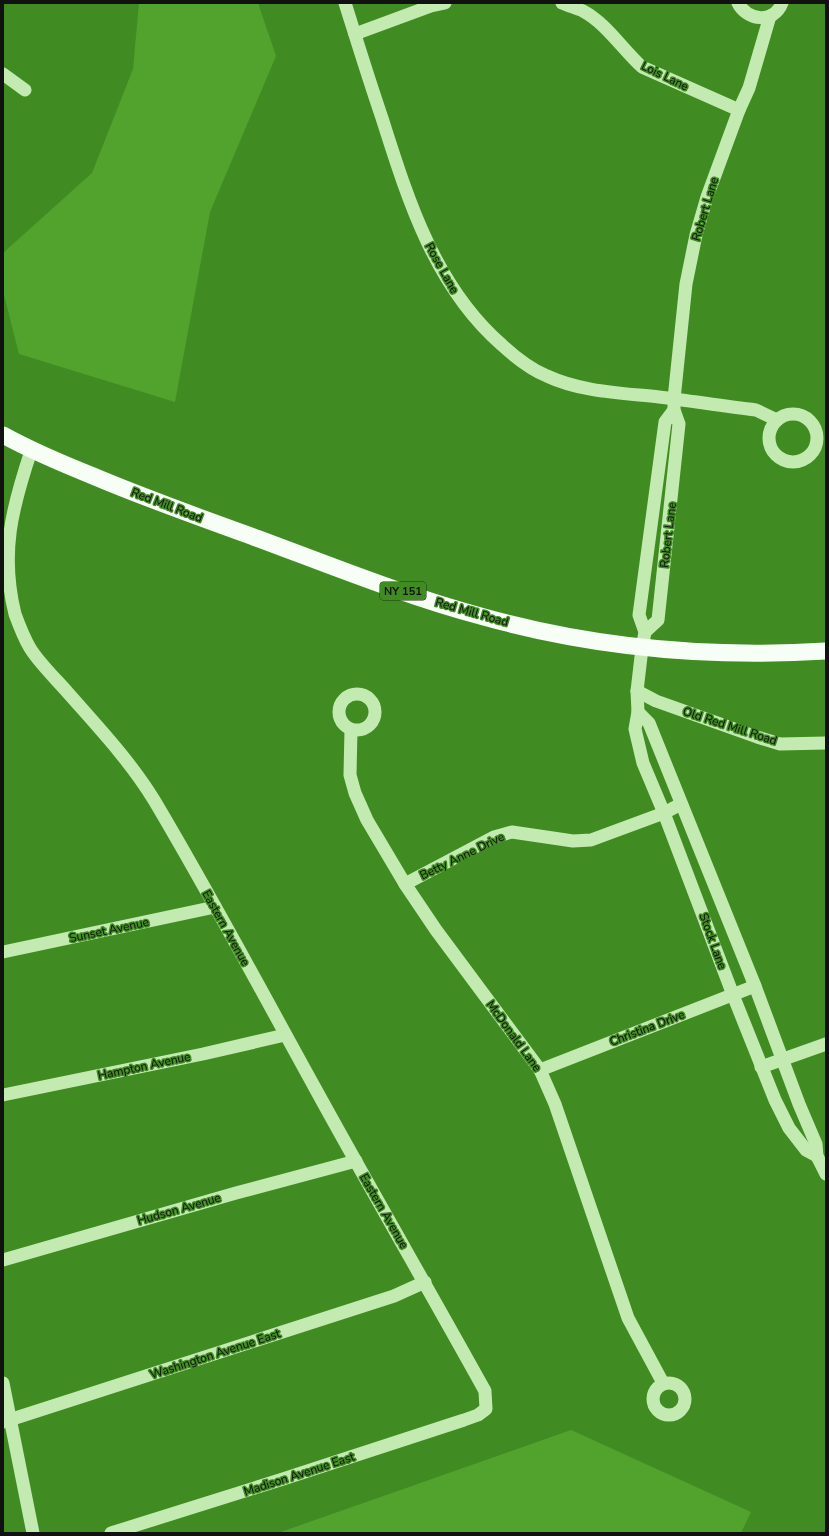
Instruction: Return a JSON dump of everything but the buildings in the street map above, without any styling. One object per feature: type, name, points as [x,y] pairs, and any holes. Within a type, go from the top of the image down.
[{"type":"main road","name":"Red Mill Road","points":[[3,435],[32,451],[159,503],[425,598],[483,617],[545,632],[644,640],[728,653],[826,651]]},
{"type":"street","name":"Rose Lane","points":[[345,3],[398,168],[419,226],[437,262],[457,295],[475,320],[519,360],[547,377],[581,387],[674,404],[756,410],[776,420]]},
{"type":"street","points":[[355,34],[431,6],[445,3]]},
{"type":"street","name":"Lois Lane","points":[[562,3],[583,11],[602,24],[642,67],[739,110]]},
{"type":"street","points":[[738,3],[747,14],[754,17],[762,18],[770,16]]},
{"type":"street","name":"Robert Lane","points":[[644,640],[658,620],[679,424],[674,404],[686,284],[696,235],[707,197],[739,110],[749,88],[770,16],[776,12],[782,3]]},
{"type":"street","points":[[3,74],[26,90]]},
{"type":"street","name":"Robert Lane","points":[[644,640],[640,615],[646,564],[665,422],[674,404]]},
{"type":"street","name":"Eastern Avenue","points":[[32,451],[12,508],[6,538],[5,559],[9,595],[16,617],[31,650],[126,759],[152,797],[485,1391],[486,1409]]},
{"type":"street","points":[[646,564],[664,567]]},
{"type":"street","name":"Stock Lane","points":[[644,640],[637,691],[638,712],[635,729],[643,763],[664,812],[733,995],[775,1100],[789,1128],[806,1150],[817,1156]]},
{"type":"street","name":"Old Red Mill Road","points":[[637,691],[656,701],[780,744],[826,743]]},
{"type":"street","name":"Stock Lane","points":[[638,712],[649,723],[755,986],[816,1144],[817,1156],[826,1174]]},
{"type":"street","name":"McDonald Lane","points":[[351,730],[350,776],[366,820],[405,884],[436,930],[540,1070],[556,1104],[628,1318],[663,1383]]},
{"type":"street","name":"Betty Anne Drive","points":[[405,884],[494,837],[512,832],[573,841],[591,840],[681,804]]},
{"type":"street","name":"Sunset Avenue","points":[[3,952],[215,907]]},
{"type":"street","name":"Christina Drive","points":[[540,1070],[755,986]]},
{"type":"street","name":"Hampton Avenue","points":[[3,1095],[203,1054],[285,1035]]},
{"type":"street","points":[[761,1067],[826,1044]]},
{"type":"street","name":"Hudson Avenue","points":[[3,1260],[236,1193],[356,1162]]},
{"type":"street","name":"Washington Avenue East","points":[[7,1421],[386,1299],[425,1282]]},
{"type":"street","points":[[3,1383],[7,1421],[33,1533]]},
{"type":"street","name":"Madison Avenue East","points":[[111,1533],[464,1420],[478,1415],[486,1409]]},
{"type":"green space","points":[[139,3],[258,3],[276,56],[210,212],[175,402],[19,354],[3,291],[3,253],[92,173],[133,69]]},
{"type":"green space","points":[[571,1430],[751,1512],[741,1533],[278,1533]]}]
